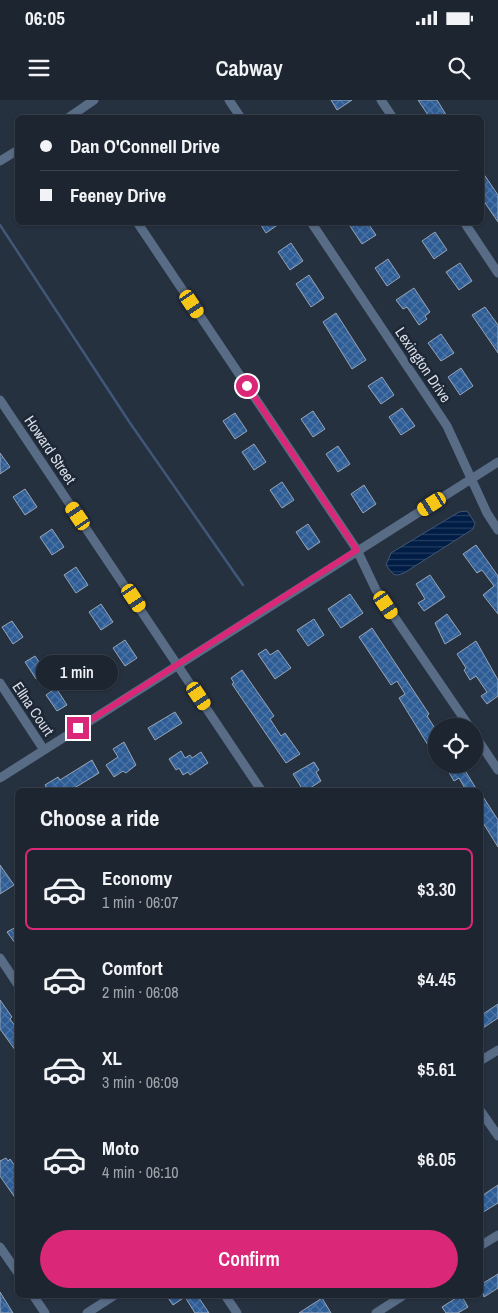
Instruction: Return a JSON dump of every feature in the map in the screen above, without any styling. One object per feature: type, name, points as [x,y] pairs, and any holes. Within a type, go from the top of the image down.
[{"type":"street","points":[[72,115],[94,100]]},
{"type":"street","points":[[229,100],[239,115]]},
{"type":"street","points":[[381,100],[391,115]]},
{"type":"street","points":[[0,161],[15,152]]},
{"type":"street","points":[[139,225],[357,550],[376,590],[463,718]]},
{"type":"street","name":"Lexington Drive","points":[[313,225],[447,426],[487,513],[498,530]]},
{"type":"street","points":[[466,225],[498,273]]},
{"type":"street","name":"Howard Street","points":[[0,400],[260,788]]},
{"type":"street","points":[[0,778],[498,462]]},
{"type":"street","name":"Ellna Court","points":[[0,683],[44,750]]},
{"type":"street","points":[[483,748],[498,770]]},
{"type":"street","points":[[0,958],[15,979]]},
{"type":"street","points":[[483,1059],[498,1050]]},
{"type":"street","points":[[483,1114],[498,1136]]},
{"type":"street","points":[[483,1244],[498,1235]]},
{"type":"street","points":[[0,1247],[15,1269]]},
{"type":"street","points":[[35,1298],[45,1313]]},
{"type":"street","points":[[87,1313],[110,1298]]},
{"type":"street","points":[[227,1298],[237,1313]]},
{"type":"street","points":[[376,1313],[399,1298]]},
{"type":"water","points":[[467,511],[475,523],[473,529],[404,573],[393,574],[386,565],[391,553],[459,512]]},
{"type":"building","points":[[331,100],[352,100],[337,110]]},
{"type":"building","points":[[418,100],[437,100],[446,115],[428,115]]},
{"type":"building","points":[[484,174],[498,195],[498,222],[484,201]]},
{"type":"building","points":[[261,225],[278,225],[266,233]]},
{"type":"building","points":[[369,225],[376,235],[362,244],[350,226]]},
{"type":"building","points":[[435,232],[447,250],[434,259],[422,241]]},
{"type":"building","points":[[291,243],[303,261],[290,270],[278,252]]},
{"type":"building","points":[[388,259],[400,277],[387,286],[375,268]]},
{"type":"building","points":[[460,263],[472,281],[459,290],[446,272]]},
{"type":"building","points":[[309,275],[324,298],[311,307],[296,284]]},
{"type":"building","points":[[414,288],[430,312],[425,316],[427,319],[419,325],[407,307],[403,309],[396,300]]},
{"type":"building","points":[[485,307],[498,325],[498,353],[472,315]]},
{"type":"building","points":[[336,313],[366,360],[352,369],[323,322]]},
{"type":"building","points":[[441,334],[454,353],[441,361],[428,343]]},
{"type":"building","points":[[461,368],[473,386],[460,395],[448,377]]},
{"type":"building","points":[[382,377],[394,395],[381,404],[368,386]]},
{"type":"building","points":[[402,408],[415,426],[401,435],[389,417]]},
{"type":"building","points":[[313,411],[325,429],[313,437],[301,419]]},
{"type":"building","points":[[235,413],[247,431],[235,439],[223,421]]},
{"type":"building","points":[[254,444],[266,462],[254,470],[242,452]]},
{"type":"building","points":[[338,446],[350,464],[338,472],[326,454]]},
{"type":"building","points":[[0,453],[10,467],[0,474]]},
{"type":"building","points":[[282,482],[294,500],[282,508],[270,490]]},
{"type":"building","points":[[364,485],[376,504],[363,513],[351,494]]},
{"type":"building","points":[[25,489],[37,507],[25,515],[13,497]]},
{"type":"building","points":[[308,524],[320,542],[308,550],[296,532]]},
{"type":"building","points":[[52,529],[64,547],[52,555],[40,537]]},
{"type":"building","points":[[476,545],[498,576],[498,614],[483,595],[494,586],[482,570],[477,573],[463,554]]},
{"type":"building","points":[[76,567],[88,585],[76,593],[64,575]]},
{"type":"building","points":[[430,575],[445,597],[424,611],[418,603],[425,599],[416,584]]},
{"type":"building","points":[[350,594],[363,613],[341,628],[328,609]]},
{"type":"building","points":[[101,604],[113,622],[101,630],[89,612]]},
{"type":"building","points":[[447,614],[461,634],[445,644],[435,623]]},
{"type":"building","points":[[314,619],[324,635],[308,646],[297,630]]},
{"type":"building","points":[[12,621],[23,637],[13,644],[2,627]]},
{"type":"building","points":[[372,628],[429,714],[427,716],[428,745],[399,698],[405,694],[397,681],[391,685],[359,637]]},
{"type":"building","points":[[125,640],[137,658],[125,666],[113,648]]},
{"type":"building","points":[[476,641],[498,680],[498,696],[487,704],[481,696],[487,692],[476,676],[470,680],[464,670],[466,668],[457,654]]},
{"type":"building","points":[[266,649],[270,655],[278,650],[291,668],[275,679],[258,654]]},
{"type":"building","points":[[35,656],[46,672],[36,679],[25,662]]},
{"type":"building","points":[[242,670],[274,716],[270,719],[281,736],[285,733],[300,754],[286,763],[232,684],[234,683],[231,678]]},
{"type":"building","points":[[56,688],[67,705],[57,711],[46,695]]},
{"type":"building","points":[[175,712],[182,723],[155,740],[148,728]]},
{"type":"building","points":[[124,742],[136,765],[126,773],[123,771],[114,777],[106,765],[118,757],[113,749]]},
{"type":"building","points":[[181,751],[185,758],[190,755],[192,758],[201,752],[208,763],[190,775],[188,772],[183,775],[179,768],[176,770],[169,759]]},
{"type":"building","points":[[92,760],[99,773],[74,788],[47,788],[45,785],[58,777],[60,780]]},
{"type":"building","points":[[314,762],[319,770],[316,772],[321,781],[310,788],[302,788],[293,774]]},
{"type":"building","points":[[449,773],[467,773],[476,788],[465,788],[459,778],[454,781]]},
{"type":"building","points":[[483,797],[498,820],[498,847],[483,823]]},
{"type":"building","points":[[0,865],[14,885],[0,894]]},
{"type":"building","points":[[15,928],[15,943],[7,932]]},
{"type":"building","points":[[0,1000],[12,1017],[10,1019],[15,1026],[15,1050],[0,1029]]},
{"type":"building","points":[[498,1004],[498,1018],[483,1028],[483,1014]]},
{"type":"building","points":[[6,1158],[8,1161],[10,1159],[15,1166],[15,1198],[0,1176],[0,1161]]},
{"type":"building","points":[[498,1185],[498,1203],[483,1212],[483,1195]]},
{"type":"building","points":[[498,1274],[498,1288],[484,1297],[483,1283]]},
{"type":"building","points":[[0,1292],[13,1313],[0,1313]]},
{"type":"building","points":[[168,1298],[184,1298],[173,1305]]},
{"type":"building","points":[[186,1298],[199,1298],[209,1313],[195,1313]]},
{"type":"building","points":[[322,1298],[331,1313],[299,1313]]},
{"type":"building","points":[[456,1298],[463,1298],[468,1307],[458,1313],[446,1313],[442,1307]]},
{"type":"waterway","points":[[0,225],[130,423],[243,585]]},
{"type":"route","points":[[78,728],[357,550],[247,386]]}]
